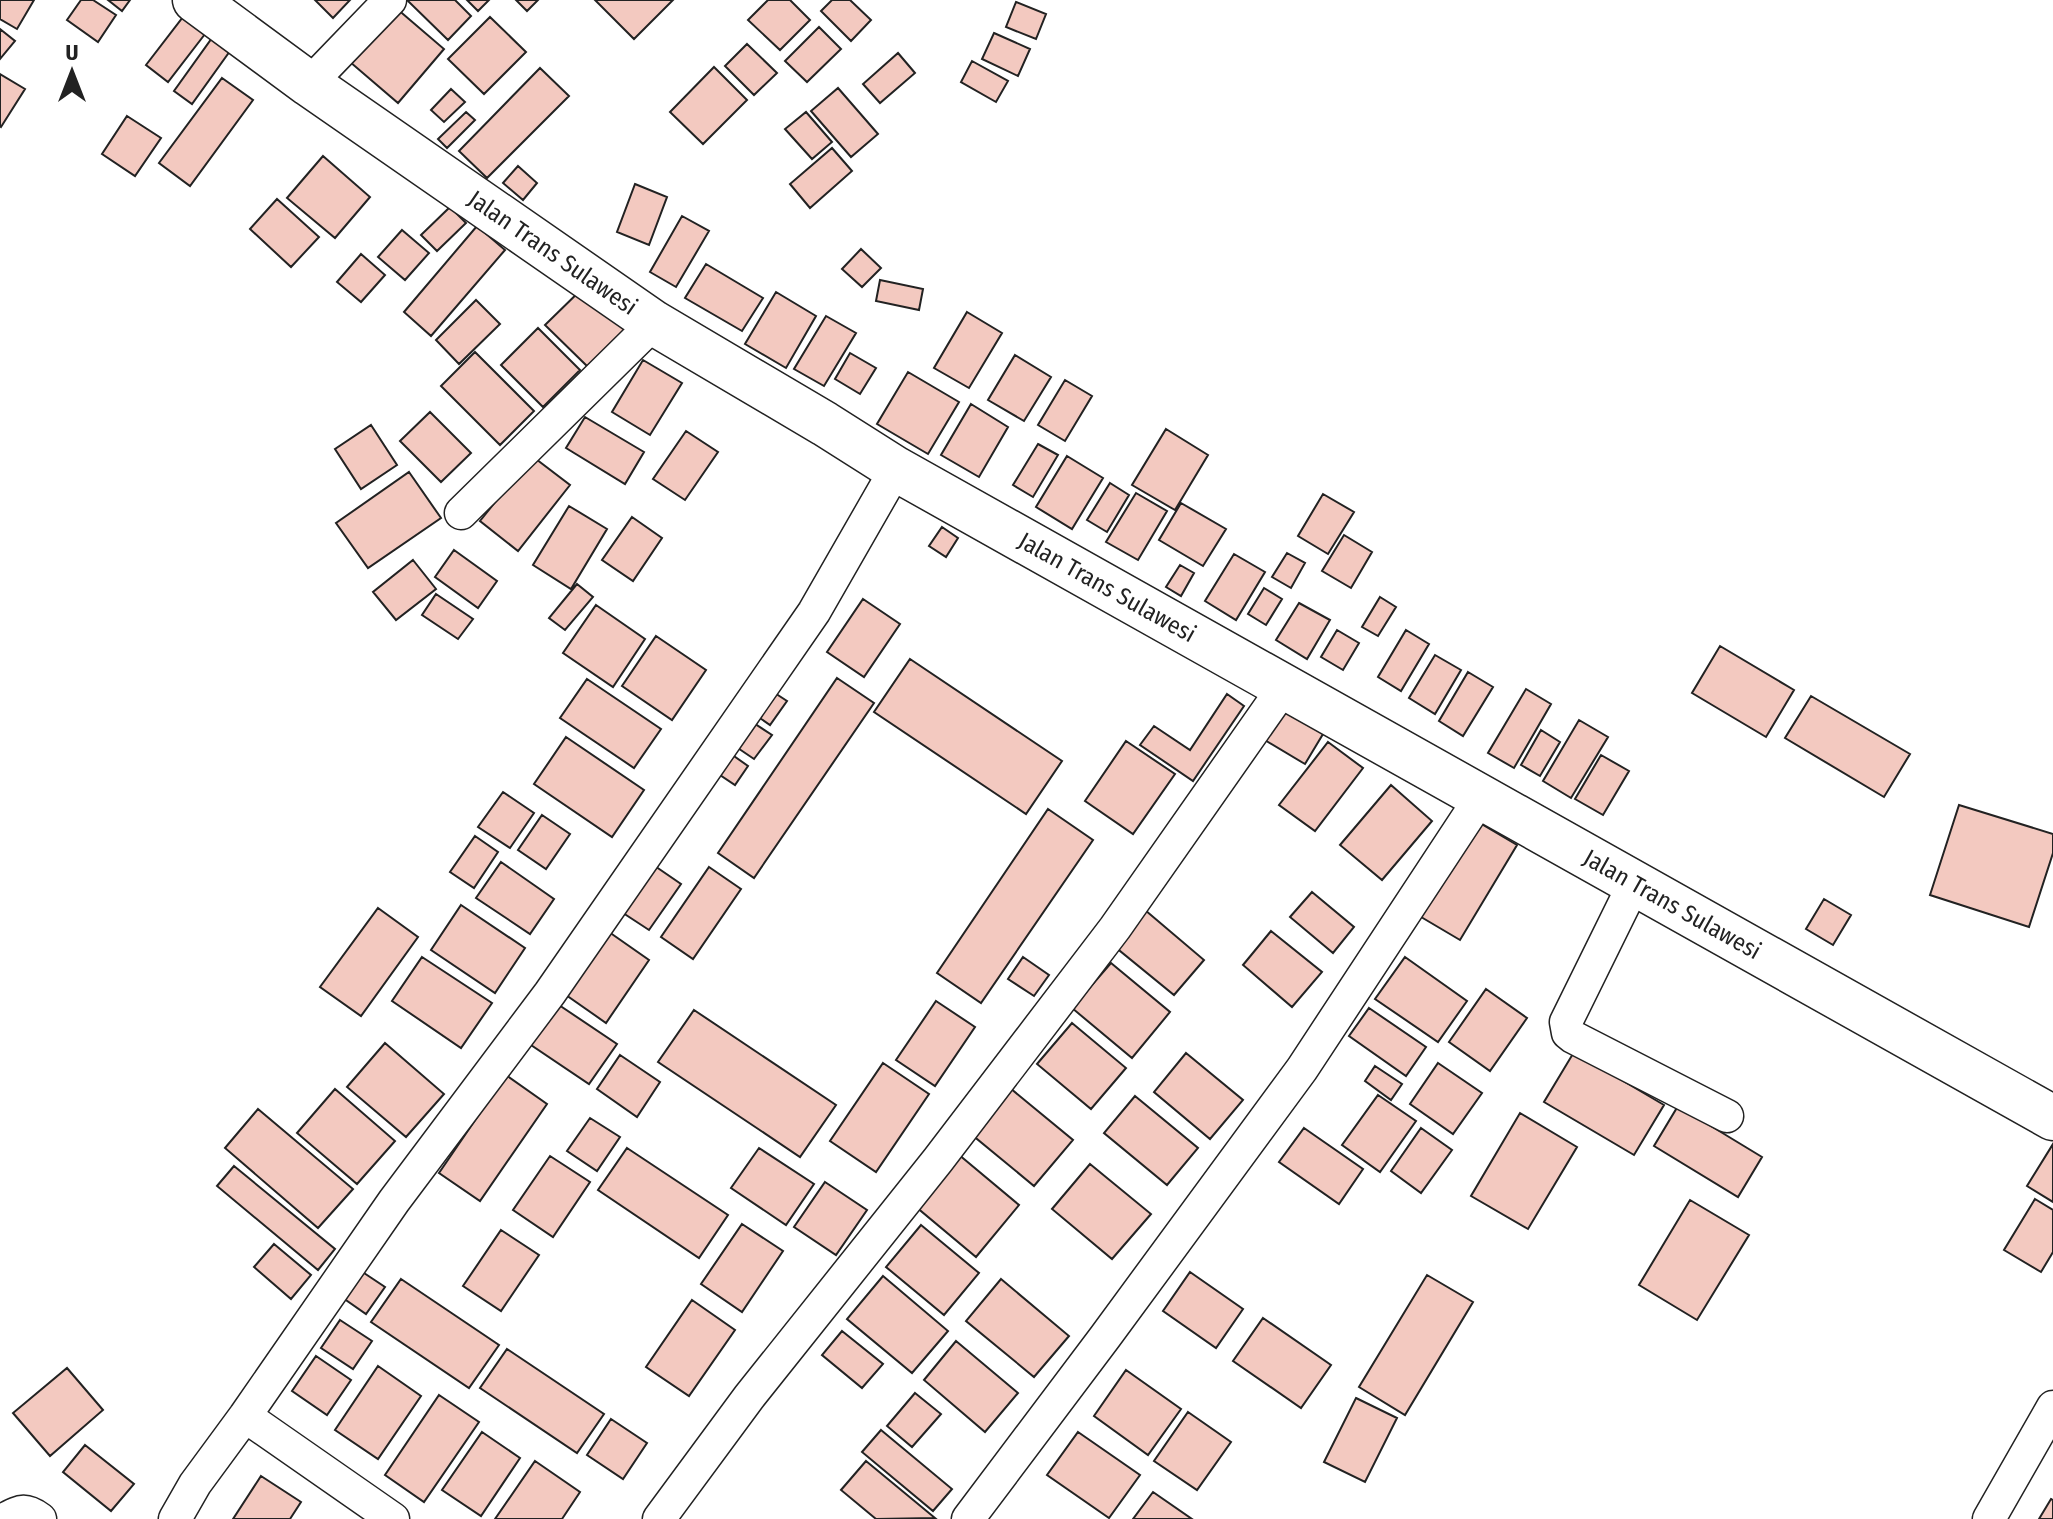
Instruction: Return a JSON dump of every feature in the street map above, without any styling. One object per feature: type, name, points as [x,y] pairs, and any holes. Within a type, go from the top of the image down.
[{"type":"highway","name":"Jalan Trans Sulawesi","points":[[195,0],[309,84],[654,323],[896,469],[2053,1118]]},
{"type":"street","points":[[309,84],[390,0]]},
{"type":"street","points":[[461,513],[654,323]]},
{"type":"street","points":[[175,1519],[195,1484],[394,1201],[550,993],[814,612],[896,469]]},
{"type":"street","points":[[659,1519],[749,1397],[938,1160],[1115,928],[1284,687]]},
{"type":"street","points":[[968,1519],[1302,1069],[1481,797]]},
{"type":"street","points":[[1635,882],[1566,1022],[1568,1033],[1727,1116]]},
{"type":"street","points":[[1989,1519],[2053,1407]]},
{"type":"street","points":[[245,1416],[393,1519]]},
{"type":"street","points":[[5,1519],[29,1511],[40,1519]]},
{"type":"building","points":[[0,0],[34,0],[17,29],[0,19]]},
{"type":"building","points":[[81,0],[93,0],[116,15],[98,42],[67,20]]},
{"type":"building","points":[[108,0],[130,0],[122,11]]},
{"type":"building","points":[[315,0],[350,0],[333,18]]},
{"type":"building","points":[[407,0],[455,0],[471,16],[448,40]]},
{"type":"building","points":[[467,0],[489,0],[478,11]]},
{"type":"building","points":[[516,0],[538,0],[527,11]]},
{"type":"building","points":[[595,0],[673,0],[634,39]]},
{"type":"building","points":[[768,0],[790,0],[810,20],[780,50],[748,20]]},
{"type":"building","points":[[832,0],[850,0],[871,20],[851,41],[821,11]]},
{"type":"building","points":[[389,2],[444,49],[398,103],[343,56]]},
{"type":"building","points":[[1016,2],[1046,14],[1036,39],[1006,27]]},
{"type":"building","points":[[183,17],[205,34],[168,82],[146,65]]},
{"type":"building","points":[[490,17],[526,52],[484,94],[448,59]]},
{"type":"building","points":[[819,27],[841,49],[807,82],[785,61]]},
{"type":"building","points":[[0,29],[15,41],[0,59]]},
{"type":"building","points":[[994,33],[1030,49],[1018,76],[982,59]]},
{"type":"building","points":[[212,38],[230,51],[192,104],[174,91]]},
{"type":"building","points":[[747,44],[777,73],[754,95],[725,66]]},
{"type":"building","points":[[898,53],[915,73],[880,103],[863,84]]},
{"type":"building","points":[[972,61],[1008,81],[996,102],[961,82]]},
{"type":"building","points":[[714,67],[747,100],[703,144],[670,112]]},
{"type":"building","points":[[540,68],[569,96],[487,178],[459,151]]},
{"type":"building","points":[[0,74],[25,89],[1,127],[0,126]]},
{"type":"building","points":[[222,78],[253,100],[190,186],[159,163]]},
{"type":"building","points":[[838,88],[878,134],[851,157],[811,111]]},
{"type":"building","points":[[451,89],[465,102],[444,122],[431,110]]},
{"type":"building","points":[[466,112],[475,120],[447,148],[438,139]]},
{"type":"building","points":[[806,112],[832,142],[812,159],[785,129]]},
{"type":"building","points":[[127,116],[161,138],[135,176],[102,154]]},
{"type":"building","points":[[832,148],[852,171],[810,208],[790,184]]},
{"type":"building","points":[[323,156],[370,197],[335,238],[287,198]]},
{"type":"building","points":[[518,166],[537,183],[523,200],[503,183]]},
{"type":"building","points":[[635,184],[667,197],[649,245],[617,232]]},
{"type":"building","points":[[277,199],[319,237],[291,267],[250,229]]},
{"type":"building","points":[[450,207],[466,223],[437,251],[421,235]]},
{"type":"building","points":[[682,216],[709,231],[676,287],[650,272]]},
{"type":"building","points":[[477,226],[505,250],[431,336],[404,312]]},
{"type":"building","points":[[402,230],[429,253],[405,280],[378,257]]},
{"type":"building","points":[[861,249],[881,268],[862,287],[842,269]]},
{"type":"building","points":[[361,254],[385,275],[361,302],[337,282]]},
{"type":"building","points":[[706,264],[763,298],[742,331],[685,298]]},
{"type":"building","points":[[880,280],[923,289],[919,310],[876,301]]},
{"type":"building","points":[[587,284],[629,326],[588,367],[545,325]]},
{"type":"building","points":[[776,292],[816,316],[786,368],[745,344]]},
{"type":"building","points":[[476,300],[500,324],[459,364],[436,340]]},
{"type":"building","points":[[967,312],[1002,333],[969,388],[934,368]]},
{"type":"building","points":[[826,316],[856,333],[824,386],[794,369]]},
{"type":"building","points":[[538,328],[580,370],[543,407],[501,365]]},
{"type":"building","points":[[475,352],[534,411],[500,445],[441,386]]},
{"type":"building","points":[[850,353],[876,368],[860,394],[835,379]]},
{"type":"building","points":[[1015,355],[1051,377],[1024,421],[988,400]]},
{"type":"building","points":[[643,360],[682,383],[650,435],[612,412]]},
{"type":"building","points":[[908,372],[959,402],[928,454],[877,424]]},
{"type":"building","points":[[1065,380],[1092,396],[1065,441],[1038,425]]},
{"type":"building","points":[[971,404],[1008,427],[979,477],[941,455]]},
{"type":"building","points":[[430,412],[471,453],[441,482],[400,441]]},
{"type":"building","points":[[585,417],[644,452],[625,484],[566,448]]},
{"type":"building","points":[[371,425],[397,465],[361,489],[335,449]]},
{"type":"building","points":[[1166,429],[1208,455],[1175,510],[1132,485]]},
{"type":"building","points":[[686,431],[718,452],[685,500],[653,479]]},
{"type":"building","points":[[1038,444],[1058,455],[1033,497],[1013,485]]},
{"type":"building","points":[[532,456],[570,485],[518,551],[480,521]]},
{"type":"building","points":[[1067,456],[1103,478],[1072,529],[1036,507]]},
{"type":"building","points":[[409,472],[441,518],[368,568],[336,523]]},
{"type":"building","points":[[1110,483],[1129,495],[1107,532],[1087,520]]},
{"type":"building","points":[[1136,493],[1167,511],[1138,560],[1106,542]]},
{"type":"building","points":[[1323,494],[1354,512],[1328,554],[1298,536]]},
{"type":"building","points":[[1181,503],[1226,529],[1203,566],[1159,540]]},
{"type":"building","points":[[569,506],[607,529],[571,589],[533,565]]},
{"type":"building","points":[[632,517],[662,538],[633,581],[602,560]]},
{"type":"building","points":[[942,527],[958,538],[946,557],[929,546]]},
{"type":"building","points":[[1344,535],[1372,552],[1351,588],[1322,571]]},
{"type":"building","points":[[454,550],[497,581],[478,608],[435,577]]},
{"type":"building","points":[[1287,553],[1305,563],[1291,588],[1272,577]]},
{"type":"building","points":[[1234,554],[1265,572],[1236,620],[1205,601]]},
{"type":"building","points":[[413,560],[436,589],[396,620],[373,592]]},
{"type":"building","points":[[1180,565],[1194,573],[1181,596],[1166,587]]},
{"type":"building","points":[[577,584],[593,597],[565,630],[549,618]]},
{"type":"building","points":[[1264,588],[1282,599],[1266,625],[1248,614]]},
{"type":"building","points":[[436,594],[473,619],[458,639],[422,615]]},
{"type":"building","points":[[1380,597],[1396,607],[1378,636],[1362,627]]},
{"type":"building","points":[[863,599],[900,624],[864,677],[827,652]]},
{"type":"building","points":[[1299,603],[1330,620],[1307,659],[1276,640]]},
{"type":"building","points":[[596,605],[645,639],[613,687],[563,653]]},
{"type":"building","points":[[1337,630],[1359,643],[1343,670],[1321,657]]},
{"type":"building","points":[[1406,630],[1429,644],[1401,691],[1378,677]]},
{"type":"building","points":[[656,636],[706,670],[672,720],[622,686]]},
{"type":"building","points":[[1720,646],[1794,690],[1766,737],[1692,693]]},
{"type":"building","points":[[1435,655],[1461,670],[1435,714],[1409,698]]},
{"type":"building","points":[[910,659],[1062,761],[1026,814],[874,712]]},
{"type":"building","points":[[1468,672],[1493,687],[1463,736],[1439,721]]},
{"type":"building","points":[[837,678],[874,703],[754,878],[718,853]]},
{"type":"building","points":[[587,679],[661,729],[634,768],[560,718]]},
{"type":"building","points":[[764,686],[787,701],[770,725],[748,710]]},
{"type":"building","points":[[1526,689],[1551,704],[1514,768],[1488,753]]},
{"type":"building","points":[[1227,694],[1244,706],[1193,781],[1140,745],[1154,726],[1190,750]]},
{"type":"building","points":[[1811,696],[1910,754],[1884,797],[1785,738]]},
{"type":"building","points":[[1284,704],[1326,729],[1305,764],[1263,739]]},
{"type":"building","points":[[746,718],[772,735],[754,759],[729,742]]},
{"type":"building","points":[[1579,720],[1608,737],[1571,798],[1543,781]]},
{"type":"building","points":[[1541,730],[1560,742],[1540,776],[1521,765]]},
{"type":"building","points":[[566,737],[644,790],[612,837],[534,784]]},
{"type":"building","points":[[1126,741],[1175,774],[1133,834],[1085,801]]},
{"type":"building","points":[[1328,742],[1363,768],[1315,831],[1279,805]]},
{"type":"building","points":[[724,749],[748,766],[735,785],[711,769]]},
{"type":"building","points":[[1601,755],[1629,771],[1603,815],[1575,799]]},
{"type":"building","points":[[1391,785],[1432,821],[1382,880],[1340,845]]},
{"type":"building","points":[[503,792],[534,813],[510,848],[478,827]]},
{"type":"building","points":[[1959,805],[2053,834],[2053,853],[2029,927],[1930,895]]},
{"type":"building","points":[[1048,809],[1093,840],[981,1003],[937,973]]},
{"type":"building","points":[[542,815],[570,834],[546,869],[518,850]]},
{"type":"building","points":[[1473,819],[1517,845],[1460,940],[1416,914]]},
{"type":"building","points":[[475,836],[498,852],[474,888],[450,872]]},
{"type":"building","points":[[501,862],[554,899],[530,934],[476,898]]},
{"type":"building","points":[[649,862],[681,884],[649,930],[617,909]]},
{"type":"building","points":[[709,867],[741,889],[693,959],[661,937]]},
{"type":"building","points":[[1312,892],[1354,927],[1333,953],[1290,917]]},
{"type":"building","points":[[1824,899],[1851,915],[1833,945],[1806,929]]},
{"type":"building","points":[[461,905],[525,948],[495,993],[431,950]]},
{"type":"building","points":[[378,908],[418,937],[361,1016],[320,987]]},
{"type":"building","points":[[1145,910],[1204,960],[1174,995],[1114,946]]},
{"type":"building","points":[[1271,931],[1322,972],[1292,1007],[1243,965]]},
{"type":"building","points":[[609,932],[649,960],[606,1023],[566,995]]},
{"type":"building","points":[[422,957],[492,1003],[461,1048],[392,1001]]},
{"type":"building","points":[[1023,957],[1049,975],[1034,996],[1008,979]]},
{"type":"building","points":[[1405,957],[1467,1001],[1438,1042],[1375,999]]},
{"type":"building","points":[[1111,963],[1170,1012],[1132,1058],[1072,1008]]},
{"type":"building","points":[[1486,989],[1527,1018],[1490,1071],[1449,1042]]},
{"type":"building","points":[[936,1001],[975,1027],[935,1086],[896,1060]]},
{"type":"building","points":[[556,1003],[617,1044],[589,1084],[528,1043]]},
{"type":"building","points":[[1369,1008],[1426,1047],[1406,1076],[1349,1036]]},
{"type":"building","points":[[694,1010],[836,1105],[800,1157],[658,1062]]},
{"type":"building","points":[[1072,1023],[1126,1068],[1091,1109],[1037,1064]]},
{"type":"building","points":[[385,1043],[444,1094],[406,1137],[347,1087]]},
{"type":"building","points":[[1574,1052],[1664,1105],[1634,1155],[1544,1102]]},
{"type":"building","points":[[1186,1053],[1243,1100],[1210,1139],[1154,1092]]},
{"type":"building","points":[[620,1055],[660,1082],[637,1117],[597,1089]]},
{"type":"building","points":[[883,1063],[929,1094],[876,1172],[830,1141]]},
{"type":"building","points":[[1438,1063],[1482,1093],[1453,1134],[1410,1104]]},
{"type":"building","points":[[1375,1066],[1402,1084],[1391,1100],[1365,1081]]},
{"type":"building","points":[[506,1075],[547,1104],[480,1201],[439,1173]]},
{"type":"building","points":[[1010,1088],[1073,1140],[1034,1186],[971,1134]]},
{"type":"building","points":[[335,1089],[395,1141],[357,1184],[297,1133]]},
{"type":"building","points":[[1378,1095],[1416,1121],[1380,1172],[1342,1145]]},
{"type":"building","points":[[1135,1096],[1198,1148],[1167,1185],[1104,1133]]},
{"type":"building","points":[[1678,1106],[1762,1157],[1738,1197],[1654,1146]]},
{"type":"building","points":[[258,1109],[353,1189],[318,1228],[225,1148]]},
{"type":"building","points":[[1520,1113],[1577,1147],[1528,1229],[1471,1196]]},
{"type":"building","points":[[590,1118],[620,1137],[597,1171],[567,1151]]},
{"type":"building","points":[[1304,1128],[1363,1169],[1339,1204],[1279,1162]]},
{"type":"building","points":[[1421,1128],[1452,1150],[1421,1193],[1391,1171]]},
{"type":"building","points":[[2053,1144],[2053,1202],[2027,1186]]},
{"type":"building","points":[[627,1148],[728,1215],[699,1258],[598,1190]]},
{"type":"building","points":[[759,1148],[814,1184],[786,1225],[731,1188]]},
{"type":"building","points":[[958,1154],[1019,1205],[976,1257],[915,1206]]},
{"type":"building","points":[[550,1156],[590,1182],[553,1237],[513,1210]]},
{"type":"building","points":[[1090,1164],[1151,1214],[1112,1259],[1052,1209]]},
{"type":"building","points":[[234,1166],[335,1249],[318,1270],[217,1186]]},
{"type":"building","points":[[825,1182],[867,1210],[836,1255],[794,1227]]},
{"type":"building","points":[[2035,1199],[2053,1210],[2053,1252],[2041,1272],[2004,1250]]},
{"type":"building","points":[[1690,1200],[1749,1235],[1697,1320],[1639,1285]]},
{"type":"building","points":[[742,1224],[783,1251],[742,1312],[701,1284]]},
{"type":"building","points":[[921,1225],[979,1273],[944,1315],[886,1267]]},
{"type":"building","points":[[501,1230],[539,1255],[501,1311],[463,1286]]},
{"type":"building","points":[[274,1244],[311,1275],[291,1299],[254,1267]]},
{"type":"building","points":[[361,1271],[385,1287],[366,1314],[343,1298]]},
{"type":"building","points":[[1190,1272],[1243,1309],[1216,1348],[1163,1311]]},
{"type":"building","points":[[1427,1275],[1473,1302],[1405,1415],[1359,1387]]},
{"type":"building","points":[[883,1276],[948,1331],[912,1373],[847,1319]]},
{"type":"building","points":[[401,1279],[499,1345],[469,1388],[371,1322]]},
{"type":"building","points":[[1001,1279],[1069,1336],[1034,1377],[966,1321]]},
{"type":"building","points":[[692,1300],[735,1330],[689,1396],[646,1367]]},
{"type":"building","points":[[1263,1318],[1331,1365],[1301,1408],[1233,1361]]},
{"type":"building","points":[[340,1320],[372,1341],[353,1369],[321,1348]]},
{"type":"building","points":[[842,1331],[883,1364],[862,1388],[822,1355]]},
{"type":"building","points":[[956,1341],[1018,1393],[985,1432],[924,1380]]},
{"type":"building","points":[[507,1349],[604,1414],[577,1453],[480,1388]]},
{"type":"building","points":[[316,1356],[351,1380],[327,1415],[292,1391]]},
{"type":"building","points":[[378,1366],[421,1396],[378,1459],[335,1430]]},
{"type":"building","points":[[67,1368],[103,1410],[50,1456],[13,1413]]},
{"type":"building","points":[[1126,1370],[1181,1409],[1148,1455],[1094,1416]]},
{"type":"building","points":[[915,1393],[941,1414],[912,1447],[887,1426]]},
{"type":"building","points":[[439,1395],[479,1422],[424,1502],[385,1475]]},
{"type":"building","points":[[1356,1398],[1397,1418],[1365,1482],[1324,1462]]},
{"type":"building","points":[[1188,1412],[1231,1442],[1197,1490],[1154,1461]]},
{"type":"building","points":[[611,1419],[647,1443],[623,1479],[587,1455]]},
{"type":"building","points":[[881,1430],[952,1489],[933,1511],[862,1452]]},
{"type":"building","points":[[482,1432],[520,1458],[481,1516],[442,1490]]},
{"type":"building","points":[[1078,1432],[1140,1475],[1109,1518],[1047,1475]]},
{"type":"building","points":[[85,1445],[134,1484],[111,1511],[63,1472]]},
{"type":"building","points":[[535,1461],[580,1492],[562,1519],[495,1519]]},
{"type":"building","points":[[866,1461],[935,1518],[876,1519],[841,1490]]},
{"type":"building","points":[[261,1476],[301,1502],[290,1519],[233,1519]]},
{"type":"building","points":[[1153,1492],[1192,1519],[1133,1519]]},
{"type":"building","points":[[2051,1499],[2053,1519],[2039,1519]]}]
